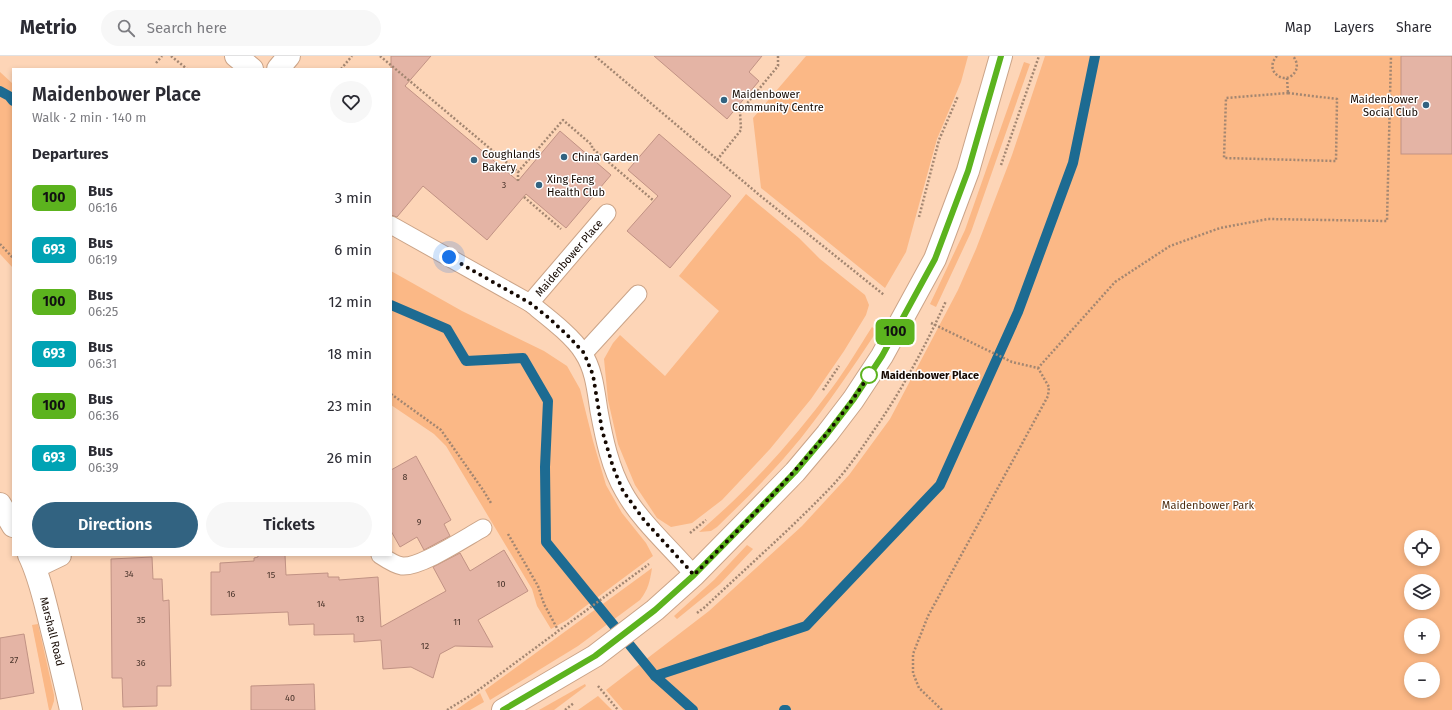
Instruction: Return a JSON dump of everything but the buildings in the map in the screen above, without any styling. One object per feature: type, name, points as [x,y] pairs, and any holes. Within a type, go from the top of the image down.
[{"type":"street","points":[[236,56],[251,68]]},
{"type":"street","points":[[279,68],[289,56]]},
{"type":"street","points":[[503,710],[595,656],[655,610],[694,575],[795,472],[853,400],[882,356],[935,259],[968,171],[1001,56]]},
{"type":"street","points":[[0,504],[12,524]]},
{"type":"street","points":[[32,561],[55,556]]},
{"type":"street","name":"Marshall Road","points":[[32,561],[57,648],[71,710]]},
{"type":"lane","name":"Maidenbower Place","points":[[530,303],[607,213]]},
{"type":"lane","name":"Maidenbower Place","points":[[392,226],[530,303],[549,318],[584,353],[593,375],[602,430],[613,467],[623,491],[644,520],[694,575]]},
{"type":"lane","points":[[584,353],[638,294]]},
{"type":"lane","points":[[382,556],[402,566],[412,565],[424,561],[483,528]]},
{"type":"path","points":[[156,63],[162,56]]},
{"type":"path","points":[[171,56],[186,68]]},
{"type":"path","points":[[341,68],[352,56]]},
{"type":"path","points":[[380,56],[518,172]]},
{"type":"path","points":[[595,56],[757,194],[885,297],[889,290]]},
{"type":"path","points":[[717,160],[740,130],[740,112],[778,66],[778,56]]},
{"type":"path","points":[[1277,56],[1273,62],[1273,70],[1278,76],[1287,78],[1293,75],[1297,68],[1296,60],[1293,56]]},
{"type":"path","points":[[1038,368],[1115,282],[1170,246],[1220,228],[1268,219],[1387,221],[1391,56]]},
{"type":"path","points":[[1287,78],[1288,93]]},
{"type":"path","points":[[918,220],[939,140],[960,92]]},
{"type":"path","points":[[1288,93],[1337,99],[1336,161],[1224,158],[1226,98],[1288,93]]},
{"type":"path","points":[[518,181],[518,172],[562,120],[654,201]]},
{"type":"path","points":[[524,197],[579,244]]},
{"type":"path","points":[[0,244],[12,257]]},
{"type":"path","points":[[942,710],[919,688],[913,673],[913,654],[928,616],[1048,396],[1049,387],[1038,368],[1012,362],[978,346]]},
{"type":"path","points":[[822,390],[843,361]]},
{"type":"path","points":[[447,710],[472,694],[671,549],[712,515]]},
{"type":"path","points":[[597,686],[618,710]]},
{"type":"green space","points":[[806,56],[968,56],[961,82],[937,139],[906,252],[885,288],[761,188],[753,118]]},
{"type":"green space","name":"Maidenbower Park","points":[[1045,56],[1452,56],[1452,710],[623,710],[606,690],[709,611],[802,526],[849,475],[890,419],[958,290],[976,249],[1012,155]]},
{"type":"green space","points":[[1024,62],[1030,64],[971,232],[936,307],[930,304],[965,230]]},
{"type":"green space","points":[[0,72],[12,83],[12,267],[0,254]]},
{"type":"green space","points":[[746,194],[799,238],[820,259],[865,295],[869,305],[866,315],[844,351],[811,399],[770,449],[722,500],[692,523],[671,527],[657,518],[635,485],[618,444],[608,400],[604,359],[613,343],[620,335],[665,376],[719,311],[679,276]]},
{"type":"green space","points":[[392,272],[462,311],[544,351],[567,366],[580,389],[606,485],[622,513],[646,543],[653,556],[567,620],[551,629],[537,606],[532,589],[446,446],[434,434],[392,406]]},
{"type":"green space","points":[[872,327],[877,331],[850,372],[791,450],[760,484],[717,527],[711,531],[699,532],[753,482],[786,446],[817,408],[848,365]]},
{"type":"green space","points":[[747,545],[753,549],[720,584],[677,619],[674,616],[714,580]]},
{"type":"green space","points":[[652,568],[645,593],[640,600],[578,646],[490,700],[485,690]]},
{"type":"green space","points":[[38,624],[54,695],[51,710],[49,710],[32,625]]},
{"type":"green space","points":[[585,684],[586,686],[554,710],[539,710]]},
{"type":"green space","points":[[480,693],[484,702],[470,710],[456,710]]},
{"type":"green space","points":[[598,696],[612,710],[578,710]]},
{"type":"waterway","points":[[655,676],[806,626],[940,485],[1018,312],[1073,163],[1095,56]]},
{"type":"waterway","points":[[0,91],[9,96],[12,100]]},
{"type":"waterway","points":[[392,305],[447,329],[466,361],[523,358],[548,401],[545,467],[546,542],[655,676],[693,710]]},
{"type":"bus line","name":"100","points":[[503,710],[595,656],[655,610],[694,575],[795,472],[853,400],[882,356],[935,259],[968,171],[1001,56]]},
{"type":"place","name":"Maidenbower Community Centre","points":[[724,100]]},
{"type":"place","name":"Maidenbower Social Club","points":[[1426,105]]},
{"type":"place","name":"China Garden","points":[[564,157]]},
{"type":"place","name":"Coughlands Bakery","points":[[474,160]]},
{"type":"place","name":"Xing Feng Health Club","points":[[539,185]]},
{"type":"place","name":"Maidenbower Place","points":[[869,375]]},
{"type":"route","points":[[449,257],[530,303],[549,318],[584,353],[593,375],[602,430],[613,467],[623,491],[644,520],[694,575],[795,472],[853,400],[869,375]]}]
